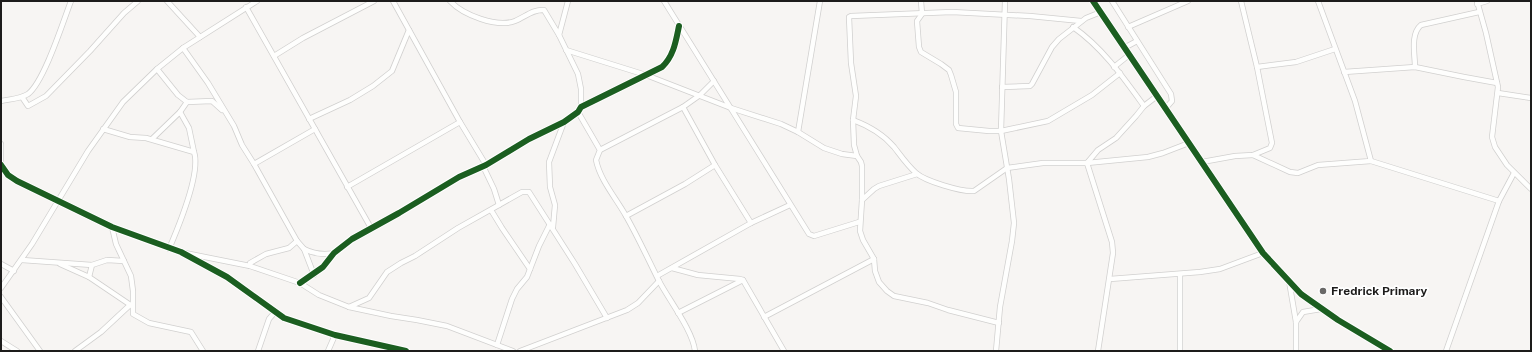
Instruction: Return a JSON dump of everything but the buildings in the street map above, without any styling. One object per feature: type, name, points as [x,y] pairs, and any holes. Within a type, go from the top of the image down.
[{"type":"street","points":[[1,101],[22,97],[35,87],[43,71],[71,1]]},
{"type":"street","points":[[22,97],[28,106],[46,96],[90,51],[124,13],[138,1]]},
{"type":"street","points":[[167,1],[200,37]]},
{"type":"street","points":[[1,288],[22,260],[103,129],[123,102],[157,69],[183,48],[257,1]]},
{"type":"street","points":[[274,56],[303,38],[374,1]]},
{"type":"street","points":[[394,1],[484,165],[499,205]]},
{"type":"street","points":[[300,283],[314,275],[323,267],[334,253],[352,239],[459,177],[564,122],[578,112],[581,107],[581,88],[578,74],[559,35],[544,10],[533,11],[514,21],[498,24],[469,14],[456,7],[450,1]]},
{"type":"street","points":[[559,35],[568,1]]},
{"type":"street","points":[[664,1],[732,108],[790,205],[811,236],[834,231],[859,222]]},
{"type":"street","points":[[798,132],[820,1]]},
{"type":"street","points":[[921,1],[922,14],[917,21],[919,47],[921,52],[941,64],[949,70],[952,75],[956,92],[957,127],[969,130],[1001,131],[1048,122],[1092,95],[1120,73]]},
{"type":"street","points":[[996,351],[1000,308],[1014,223],[1001,131],[1005,1]]},
{"type":"street","points":[[1093,1],[1156,96],[1264,253],[1301,294],[1321,309],[1390,351]]},
{"type":"street","points":[[1112,1],[1171,94],[1172,101],[1165,109]]},
{"type":"street","points":[[1128,27],[1188,1]]},
{"type":"street","points":[[1202,162],[1235,156],[1253,155],[1270,148],[1272,143],[1257,68],[1241,1]]},
{"type":"street","points":[[1318,1],[1355,101],[1371,161]]},
{"type":"street","points":[[1487,1],[1477,2],[1486,33],[1497,83],[1498,93],[1492,136],[1495,147],[1514,173],[1531,189]]},
{"type":"street","points":[[246,7],[371,228]]},
{"type":"street","points":[[999,323],[948,310],[928,303],[894,296],[879,282],[875,271],[872,252],[863,240],[860,231],[859,222],[862,200],[862,166],[854,145],[853,120],[856,96],[851,62],[849,17],[952,12],[1081,21]]},
{"type":"street","points":[[1002,87],[1030,86],[1052,47],[1059,39],[1081,21],[1101,12]]},
{"type":"street","points":[[1415,67],[1414,41],[1418,28],[1421,25],[1479,12]]},
{"type":"street","points":[[581,107],[662,67],[670,58],[679,26]]},
{"type":"street","points":[[1073,27],[1101,50],[1144,106]]},
{"type":"street","points":[[309,119],[350,100],[373,86],[392,71],[409,30]]},
{"type":"street","points":[[1124,48],[1137,41]]},
{"type":"street","points":[[183,48],[208,83],[224,112],[234,126],[242,145],[297,241],[304,249],[314,275]]},
{"type":"street","points":[[1257,68],[1296,62],[1335,49]]},
{"type":"street","points":[[566,50],[646,75],[732,108],[781,124],[798,132],[824,148],[842,154],[857,156]]},
{"type":"street","points":[[1114,67],[1129,55]]},
{"type":"street","points":[[1344,72],[1415,67],[1464,78],[1497,83]]},
{"type":"street","points":[[157,69],[178,95],[187,102],[212,102],[224,112]]},
{"type":"street","points":[[695,351],[691,338],[678,313],[658,279],[626,216],[603,178],[596,163],[596,157],[600,150],[683,107],[700,95],[714,81]]},
{"type":"street","points":[[1498,93],[1531,98]]},
{"type":"street","points":[[1087,163],[1098,150],[1116,138],[1144,106],[1156,96]]},
{"type":"street","points":[[1524,98],[1531,102]]},
{"type":"street","points":[[152,139],[180,112],[187,102]]},
{"type":"street","points":[[683,107],[715,165],[751,223]]},
{"type":"street","points":[[169,249],[187,202],[196,166],[196,159],[189,128],[180,112]]},
{"type":"street","points":[[578,112],[600,150]]},
{"type":"street","points":[[853,120],[879,133],[917,174],[959,190],[974,191],[1007,168],[1043,163],[1087,163],[1148,156],[1163,153],[1189,143]]},
{"type":"street","points":[[348,187],[460,122]]},
{"type":"street","points":[[497,344],[512,298],[527,277],[539,246],[551,226],[555,205],[550,187],[549,162],[564,122]]},
{"type":"street","points":[[103,129],[130,137],[152,139],[194,152]]},
{"type":"street","points":[[254,164],[315,129]]},
{"type":"street","points":[[1,144],[1,163],[8,175],[17,181],[112,227],[169,249],[250,266],[300,283],[319,295],[349,306],[390,316],[441,325],[513,351]]},
{"type":"street","points":[[1253,155],[1290,172],[1298,173],[1318,165],[1371,161],[1499,201]]},
{"type":"street","points":[[1087,163],[1112,242],[1113,253],[1098,351]]},
{"type":"street","points":[[626,216],[686,184],[715,165]]},
{"type":"street","points":[[1446,351],[1499,201],[1514,173]]},
{"type":"street","points":[[862,200],[879,186],[917,174]]},
{"type":"street","points":[[349,306],[369,298],[387,272],[458,228],[522,192],[529,192],[608,318]]},
{"type":"street","points":[[520,351],[626,310],[638,303],[658,279],[672,268],[751,223],[790,205]]},
{"type":"street","points":[[491,210],[530,269]]},
{"type":"street","points":[[112,227],[116,244],[131,276],[133,290],[132,306],[134,316],[149,323],[191,332],[203,351]]},
{"type":"street","points":[[250,266],[250,264],[260,257],[289,248],[297,241]]},
{"type":"street","points":[[304,249],[327,255],[334,253]]},
{"type":"street","points":[[181,252],[228,277],[284,318],[335,335],[406,351]]},
{"type":"street","points":[[1110,278],[1180,274],[1220,269],[1264,253]]},
{"type":"street","points":[[764,316],[874,259]]},
{"type":"street","points":[[22,260],[92,264],[107,260],[124,261]]},
{"type":"street","points":[[54,262],[89,277],[132,306]]},
{"type":"street","points":[[1,264],[14,271]]},
{"type":"street","points":[[89,277],[92,264]]},
{"type":"street","points":[[672,268],[698,275],[743,280],[784,351]]},
{"type":"street","points":[[1180,274],[1180,351]]},
{"type":"street","points":[[678,313],[743,280]]},
{"type":"street","points":[[1289,281],[1296,322],[1296,351]]},
{"type":"street","points":[[1,297],[40,351]]},
{"type":"street","points":[[75,351],[132,306]]},
{"type":"street","points":[[1296,322],[1303,312],[1321,309]]},
{"type":"street","points":[[258,351],[269,319],[275,312]]},
{"type":"street","points":[[328,351],[335,335]]},
{"type":"street","points":[[1,341],[17,351]]},
{"type":"cycle path","points":[[1093,1],[1263,253],[1301,294],[1338,320],[1390,351]]},
{"type":"cycle path","points":[[300,283],[323,267],[334,253],[352,239],[459,177],[486,165],[529,139],[564,122],[578,112],[581,107],[662,67],[672,53],[679,26]]},
{"type":"cycle path","points":[[1,165],[8,175],[17,181],[112,227],[181,252],[227,277],[284,318],[335,335],[406,351]]},
{"type":"place","name":"Fredrick Primary","points":[[1323,291]]}]
